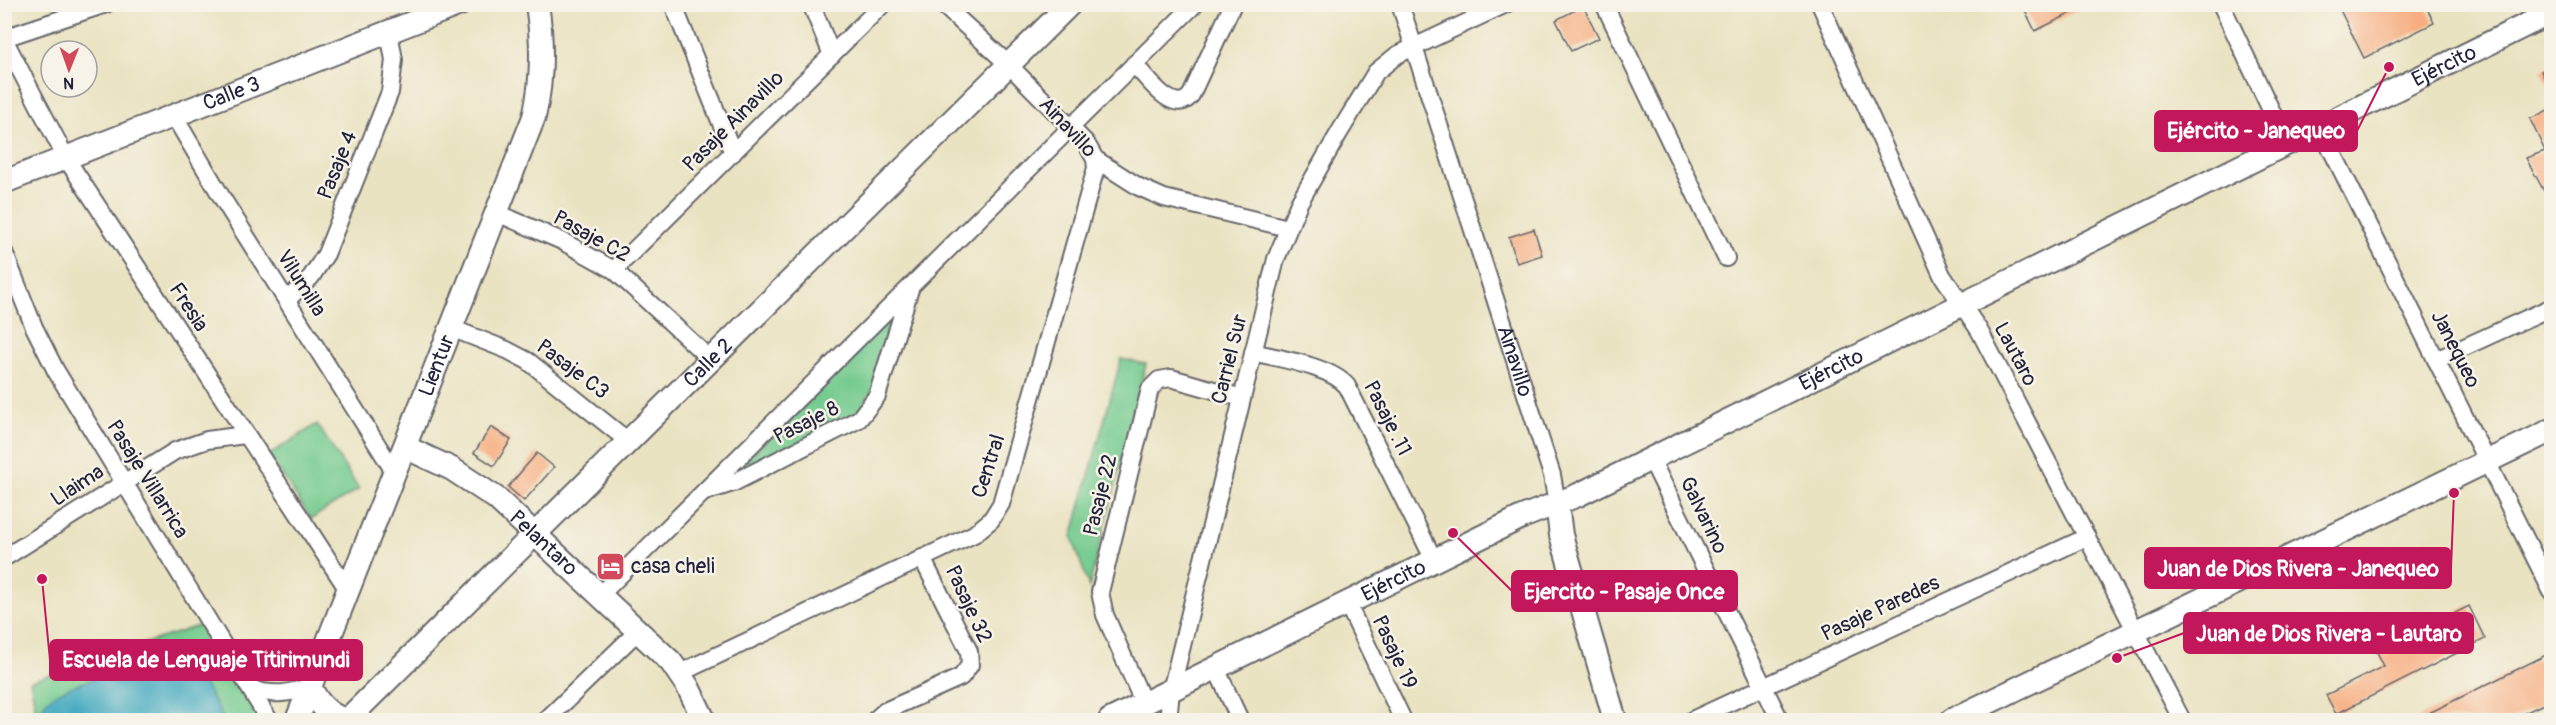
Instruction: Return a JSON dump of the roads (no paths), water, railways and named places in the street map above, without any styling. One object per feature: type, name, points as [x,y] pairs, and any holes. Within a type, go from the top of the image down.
[{"type":"street","points":[[4,39],[106,4]]},
{"type":"street","name":"Calle 3","points":[[4,182],[460,4]]},
{"type":"street","name":"Lientur","points":[[297,720],[534,117],[539,96],[542,50],[537,4]]},
{"type":"street","points":[[673,4],[733,153]]},
{"type":"street","points":[[812,4],[831,55]]},
{"type":"street","name":"Pasaje Ainavillo","points":[[614,270],[883,4]]},
{"type":"street","name":"Ainavillo","points":[[942,4],[1008,64],[1070,126],[1086,143],[1095,159],[1139,187],[1164,198],[1288,228]]},
{"type":"street","name":"Calle 2","points":[[346,720],[1070,4]]},
{"type":"street","name":"Pasaje 8","points":[[600,595],[1195,4]]},
{"type":"street","points":[[1134,64],[1168,99],[1175,103],[1184,101],[1191,95],[1233,4]]},
{"type":"street","name":"Ainavillo","points":[[1400,4],[1552,475],[1561,535],[1615,720]]},
{"type":"street","name":"Carriel Sur","points":[[1168,720],[1171,691],[1253,352],[1276,259],[1288,228],[1333,143],[1371,79],[1389,60],[1506,4]]},
{"type":"street","points":[[1604,4],[1726,258]]},
{"type":"street","name":"Lautaro","points":[[1820,4],[1942,275],[1978,330],[2182,720]]},
{"type":"street","points":[[2221,4],[2287,144]]},
{"type":"street","name":"Ejército","points":[[1110,720],[1522,517],[1557,504],[1651,459],[2552,12]]},
{"type":"street","name":"Pasaje 4","points":[[287,300],[311,277],[326,254],[390,92],[394,60],[389,32]]},
{"type":"street","name":"Fresia","points":[[4,39],[66,158],[348,590]]},
{"type":"street","name":"Vilumilla","points":[[174,116],[395,473]]},
{"type":"street","name":"Janequeo","points":[[2320,127],[2552,592]]},
{"type":"street","name":"Central","points":[[680,674],[983,528],[997,513],[1095,178],[1095,159]]},
{"type":"street","name":"Pasaje C2","points":[[497,213],[562,242],[614,270],[710,359]]},
{"type":"street","name":"Pasaje Villarrica","points":[[4,252],[45,351],[269,720]]},
{"type":"street","name":"Pasaje 8","points":[[704,492],[733,483],[859,419],[877,396],[911,284]]},
{"type":"street","points":[[2436,360],[2552,307]]},
{"type":"street","name":"Pasaje C3","points":[[451,328],[507,350],[528,361],[628,441]]},
{"type":"street","name":"Pasaje .11","points":[[1253,352],[1330,373],[1347,386],[1434,560]]},
{"type":"street","name":"Pasaje 22","points":[[1144,704],[1105,615],[1100,592],[1150,389],[1159,380],[1171,378],[1242,398]]},
{"type":"street","points":[[1952,720],[2552,430]]},
{"type":"street","name":"Llaima","points":[[8,550],[162,458],[189,445],[207,440],[245,435]]},
{"type":"street","name":"Pelantaro","points":[[405,447],[475,482],[517,514],[680,674],[704,720]]},
{"type":"street","name":"Galvarino","points":[[1651,459],[1780,720]]},
{"type":"street","name":"Pasaje Paredes","points":[[1692,720],[2087,537]]},
{"type":"street","name":"Pasaje 32","points":[[875,720],[885,711],[961,677],[970,665],[969,651],[922,558]]},
{"type":"street","name":"Pasaje 19","points":[[1347,603],[1403,720]]},
{"type":"street","points":[[546,720],[638,631]]},
{"type":"street","points":[[1216,668],[1240,720]]},
{"type":"street","points":[[252,689],[264,693],[281,694],[310,686],[321,706],[338,718],[346,720]]},
{"type":"water","points":[[164,661],[175,663],[200,676],[224,720],[39,720],[38,716],[45,703],[61,692],[106,675]]},
{"type":"place","name":"Ejército - Janequeo","points":[[2389,67]]},
{"type":"place","name":"Juan de Dios Rivera - Janequeo","points":[[2454,493]]},
{"type":"place","name":"Ejercito - Pasaje Once","points":[[1453,533]]},
{"type":"place","name":"casa cheli","points":[[610,566]]},
{"type":"place","name":"Escuela de Lenguaje Titirimundi","points":[[42,579]]},
{"type":"place","name":"Juan de Dios Rivera - Lautaro","points":[[2117,658]]}]
